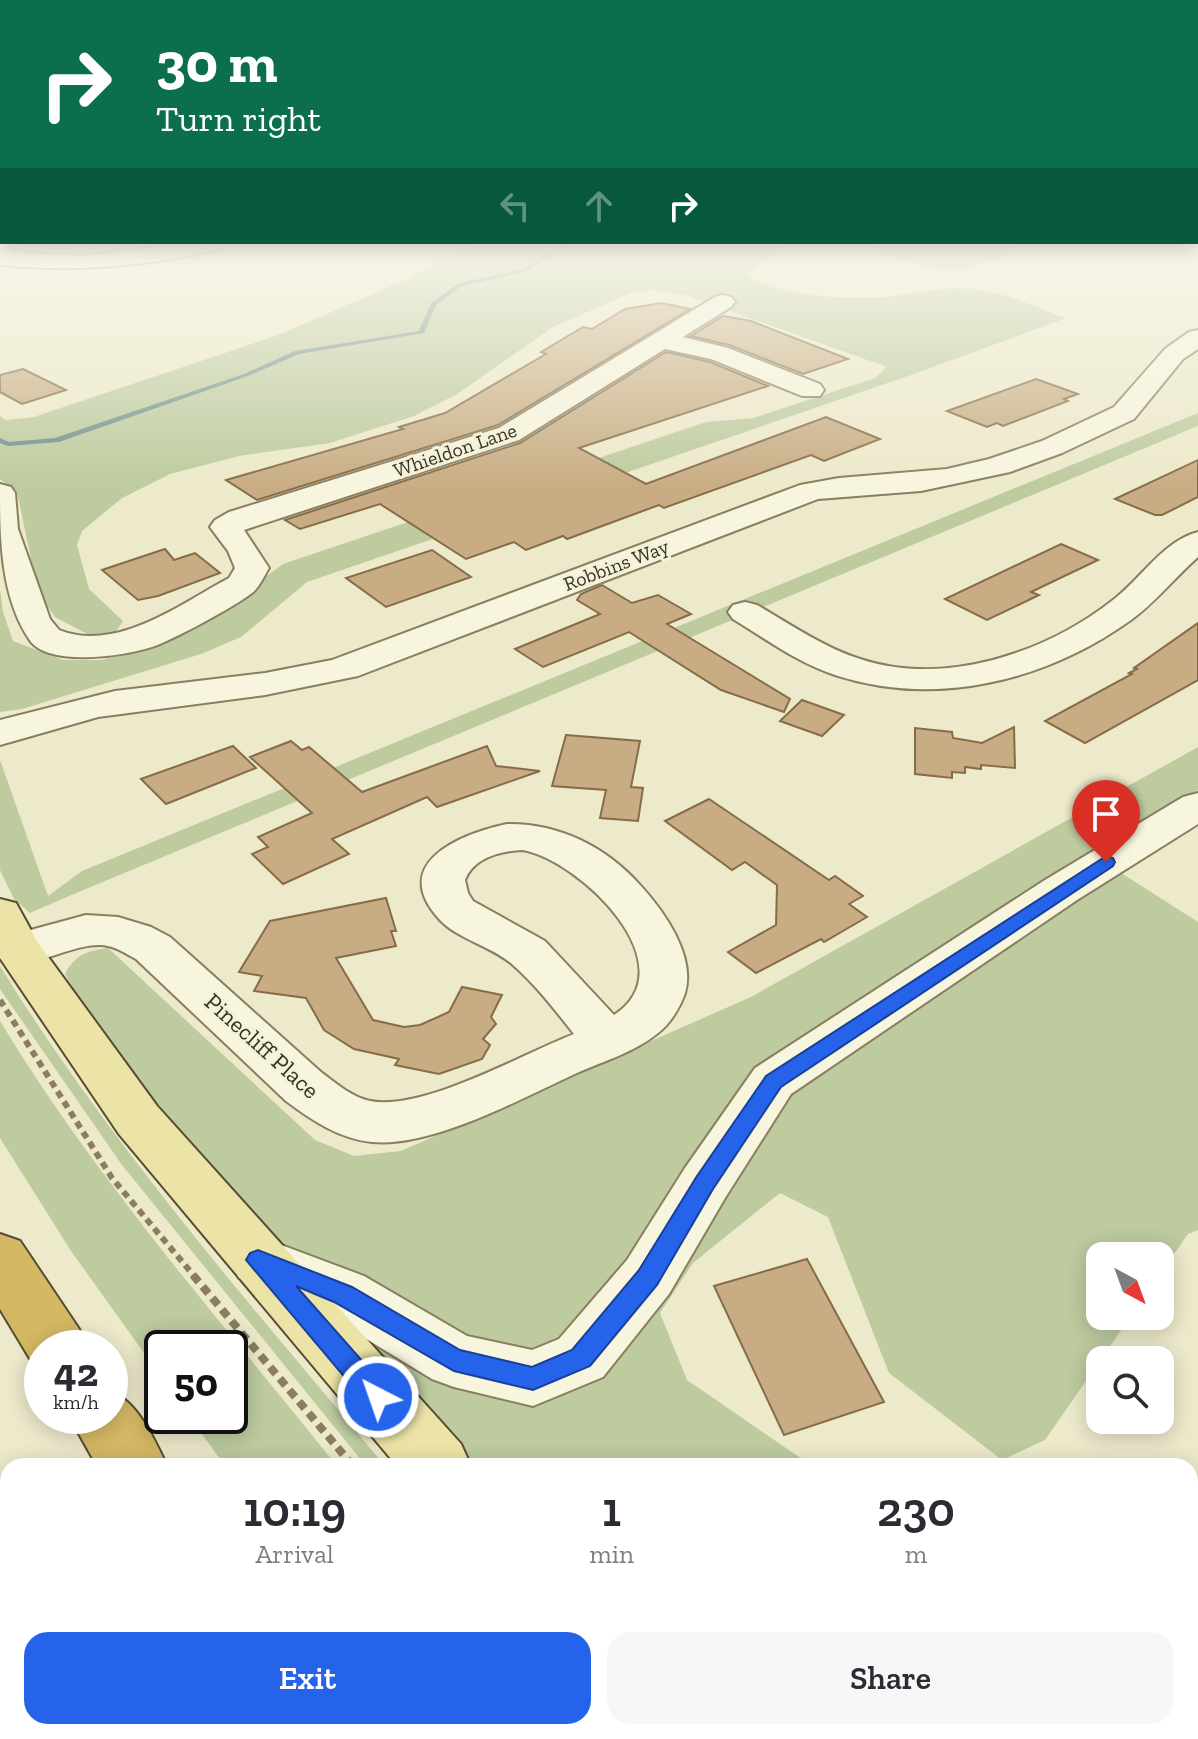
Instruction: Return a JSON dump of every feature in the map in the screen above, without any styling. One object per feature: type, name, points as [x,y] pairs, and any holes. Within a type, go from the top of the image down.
[{"type":"highway","points":[[0,1258],[46,1330]]},
{"type":"highway","points":[[113,1434],[129,1458]]},
{"type":"main road","points":[[9,932],[138,1120],[431,1458]]},
{"type":"street","name":"Whieldon Lane","points":[[0,493],[2,529],[33,621],[46,638],[61,644],[100,647],[122,644],[161,631],[242,585],[252,568],[226,527],[240,519],[509,434],[686,324]]},
{"type":"street","name":"Robbins Way","points":[[0,733],[81,709],[130,700],[245,690],[304,679],[345,668],[811,491],[839,485],[918,483],[956,478],[1000,465],[1124,413],[1174,354],[1198,337]]},
{"type":"street","points":[[660,340],[719,353],[811,390]]},
{"type":"street","points":[[745,612],[847,667],[898,678],[949,678],[989,672],[1060,648],[1123,610],[1198,542]]},
{"type":"street","points":[[258,1260],[343,1294],[454,1360],[533,1378],[581,1358],[648,1277],[705,1183],[773,1081],[1061,890],[1198,806]]},
{"type":"street","name":"Pinecliff Place","points":[[9,932],[121,931],[139,938],[304,1087],[346,1114],[374,1122],[406,1120],[465,1100],[606,1040],[639,1023],[654,1008],[662,991],[663,975],[651,939],[626,894],[587,862],[537,839],[494,839],[458,857],[449,865],[444,884],[449,903],[457,911],[528,952],[569,994],[606,1040]]},
{"type":"path","points":[[0,1000],[112,1178],[346,1458]]},
{"type":"green space","points":[[303,324],[560,324],[457,394],[414,416],[330,443],[239,456],[170,474],[122,498],[82,531],[77,545],[89,589],[123,621],[115,633],[91,636],[55,617],[38,592],[17,492],[0,479],[0,416],[6,420],[34,417]]},
{"type":"green space","points":[[767,324],[1049,324],[911,375],[307,582],[241,637],[201,654],[22,709],[0,712],[0,589],[3,612],[13,641],[63,660],[102,660],[161,645],[190,632],[283,564],[706,422],[753,418],[875,378],[887,367]]},
{"type":"green space","points":[[1198,413],[1198,426],[30,913],[14,899],[0,870],[0,760],[48,896],[82,871]]},
{"type":"green space","points":[[1198,747],[1198,790],[1107,851],[1118,871],[1198,922],[1198,1230],[1188,1234],[1174,1254],[1174,1242],[1086,1242],[1086,1330],[1121,1330],[1110,1346],[1086,1346],[1086,1381],[1045,1440],[1006,1458],[999,1458],[889,1373],[828,1217],[780,1193],[693,1263],[660,1313],[687,1380],[800,1458],[449,1458],[253,1226],[85,1012],[65,974],[82,955],[108,948],[315,1140],[354,1156],[401,1151],[751,997]]},
{"type":"green space","points":[[0,966],[88,1097],[135,1160],[233,1284],[378,1458],[360,1458],[122,1165],[0,989]]},
{"type":"green space","points":[[0,1021],[37,1080],[118,1193],[227,1330],[144,1330],[144,1353],[71,1251],[0,1138]]},
{"type":"green space","points":[[248,1356],[331,1458],[219,1458],[202,1434],[248,1434]]},
{"type":"building","points":[[600,324],[665,324],[498,425],[257,500],[226,480],[403,429],[399,427],[445,413],[546,354],[541,352],[583,327],[592,329]]},
{"type":"building","points":[[710,324],[759,324],[848,359],[803,374],[729,345],[691,336]]},
{"type":"building","points":[[666,352],[710,362],[768,386],[579,448],[646,484],[826,417],[880,439],[824,461],[811,455],[567,539],[563,536],[526,550],[514,542],[466,559],[380,504],[300,529],[285,520],[520,443]]},
{"type":"building","points":[[23,369],[66,390],[22,404],[0,392],[0,375]]},
{"type":"building","points":[[1036,379],[1078,394],[1064,399],[1068,401],[1003,426],[997,423],[987,427],[947,411]]},
{"type":"building","points":[[1198,460],[1198,497],[1162,515],[1115,499]]},
{"type":"building","points":[[1061,544],[1098,560],[1031,592],[1039,595],[987,620],[945,599]]},
{"type":"building","points":[[165,549],[174,560],[195,553],[220,573],[158,596],[138,600],[102,570]]},
{"type":"building","points":[[432,550],[471,577],[386,607],[346,578]]},
{"type":"building","points":[[602,585],[632,603],[658,595],[691,614],[667,624],[790,699],[784,712],[721,690],[629,632],[543,667],[515,649],[600,614],[577,600],[581,594]]},
{"type":"building","points":[[1198,623],[1198,680],[1085,743],[1045,721],[1132,674],[1129,673],[1137,669],[1134,668]]},
{"type":"building","points":[[802,700],[844,715],[822,736],[780,721]]},
{"type":"building","points":[[1014,727],[1015,768],[965,767],[965,773],[952,772],[952,778],[915,774],[915,728],[952,732],[953,738],[982,743]]},
{"type":"building","points":[[566,735],[640,741],[631,787],[643,788],[638,821],[600,818],[606,790],[552,786]]},
{"type":"building","points":[[291,741],[302,750],[309,747],[362,792],[487,746],[496,766],[540,771],[437,807],[427,797],[332,839],[349,854],[283,884],[252,854],[268,847],[258,837],[312,813],[250,757]]},
{"type":"building","points":[[233,746],[256,768],[166,804],[141,779]]},
{"type":"building","points":[[709,799],[829,880],[835,876],[863,896],[849,904],[867,917],[824,942],[821,939],[756,973],[728,952],[776,925],[777,885],[745,862],[732,870],[665,821]]},
{"type":"building","points":[[386,898],[396,931],[391,931],[396,946],[336,958],[373,1020],[404,1027],[420,1025],[449,1012],[462,987],[502,995],[491,1017],[496,1024],[483,1039],[490,1045],[482,1059],[439,1074],[395,1065],[399,1059],[354,1049],[324,1030],[306,998],[254,991],[262,976],[239,972],[270,921]]},
{"type":"building","points":[[807,1259],[884,1402],[784,1435],[714,1286]]},
{"type":"waterway","points":[[0,440],[8,444],[56,440],[246,375],[297,352],[422,332],[425,324]]},
{"type":"route","points":[[378,1397],[258,1260],[343,1294],[454,1360],[533,1378],[581,1358],[648,1277],[705,1183],[773,1081],[1106,862]]}]
